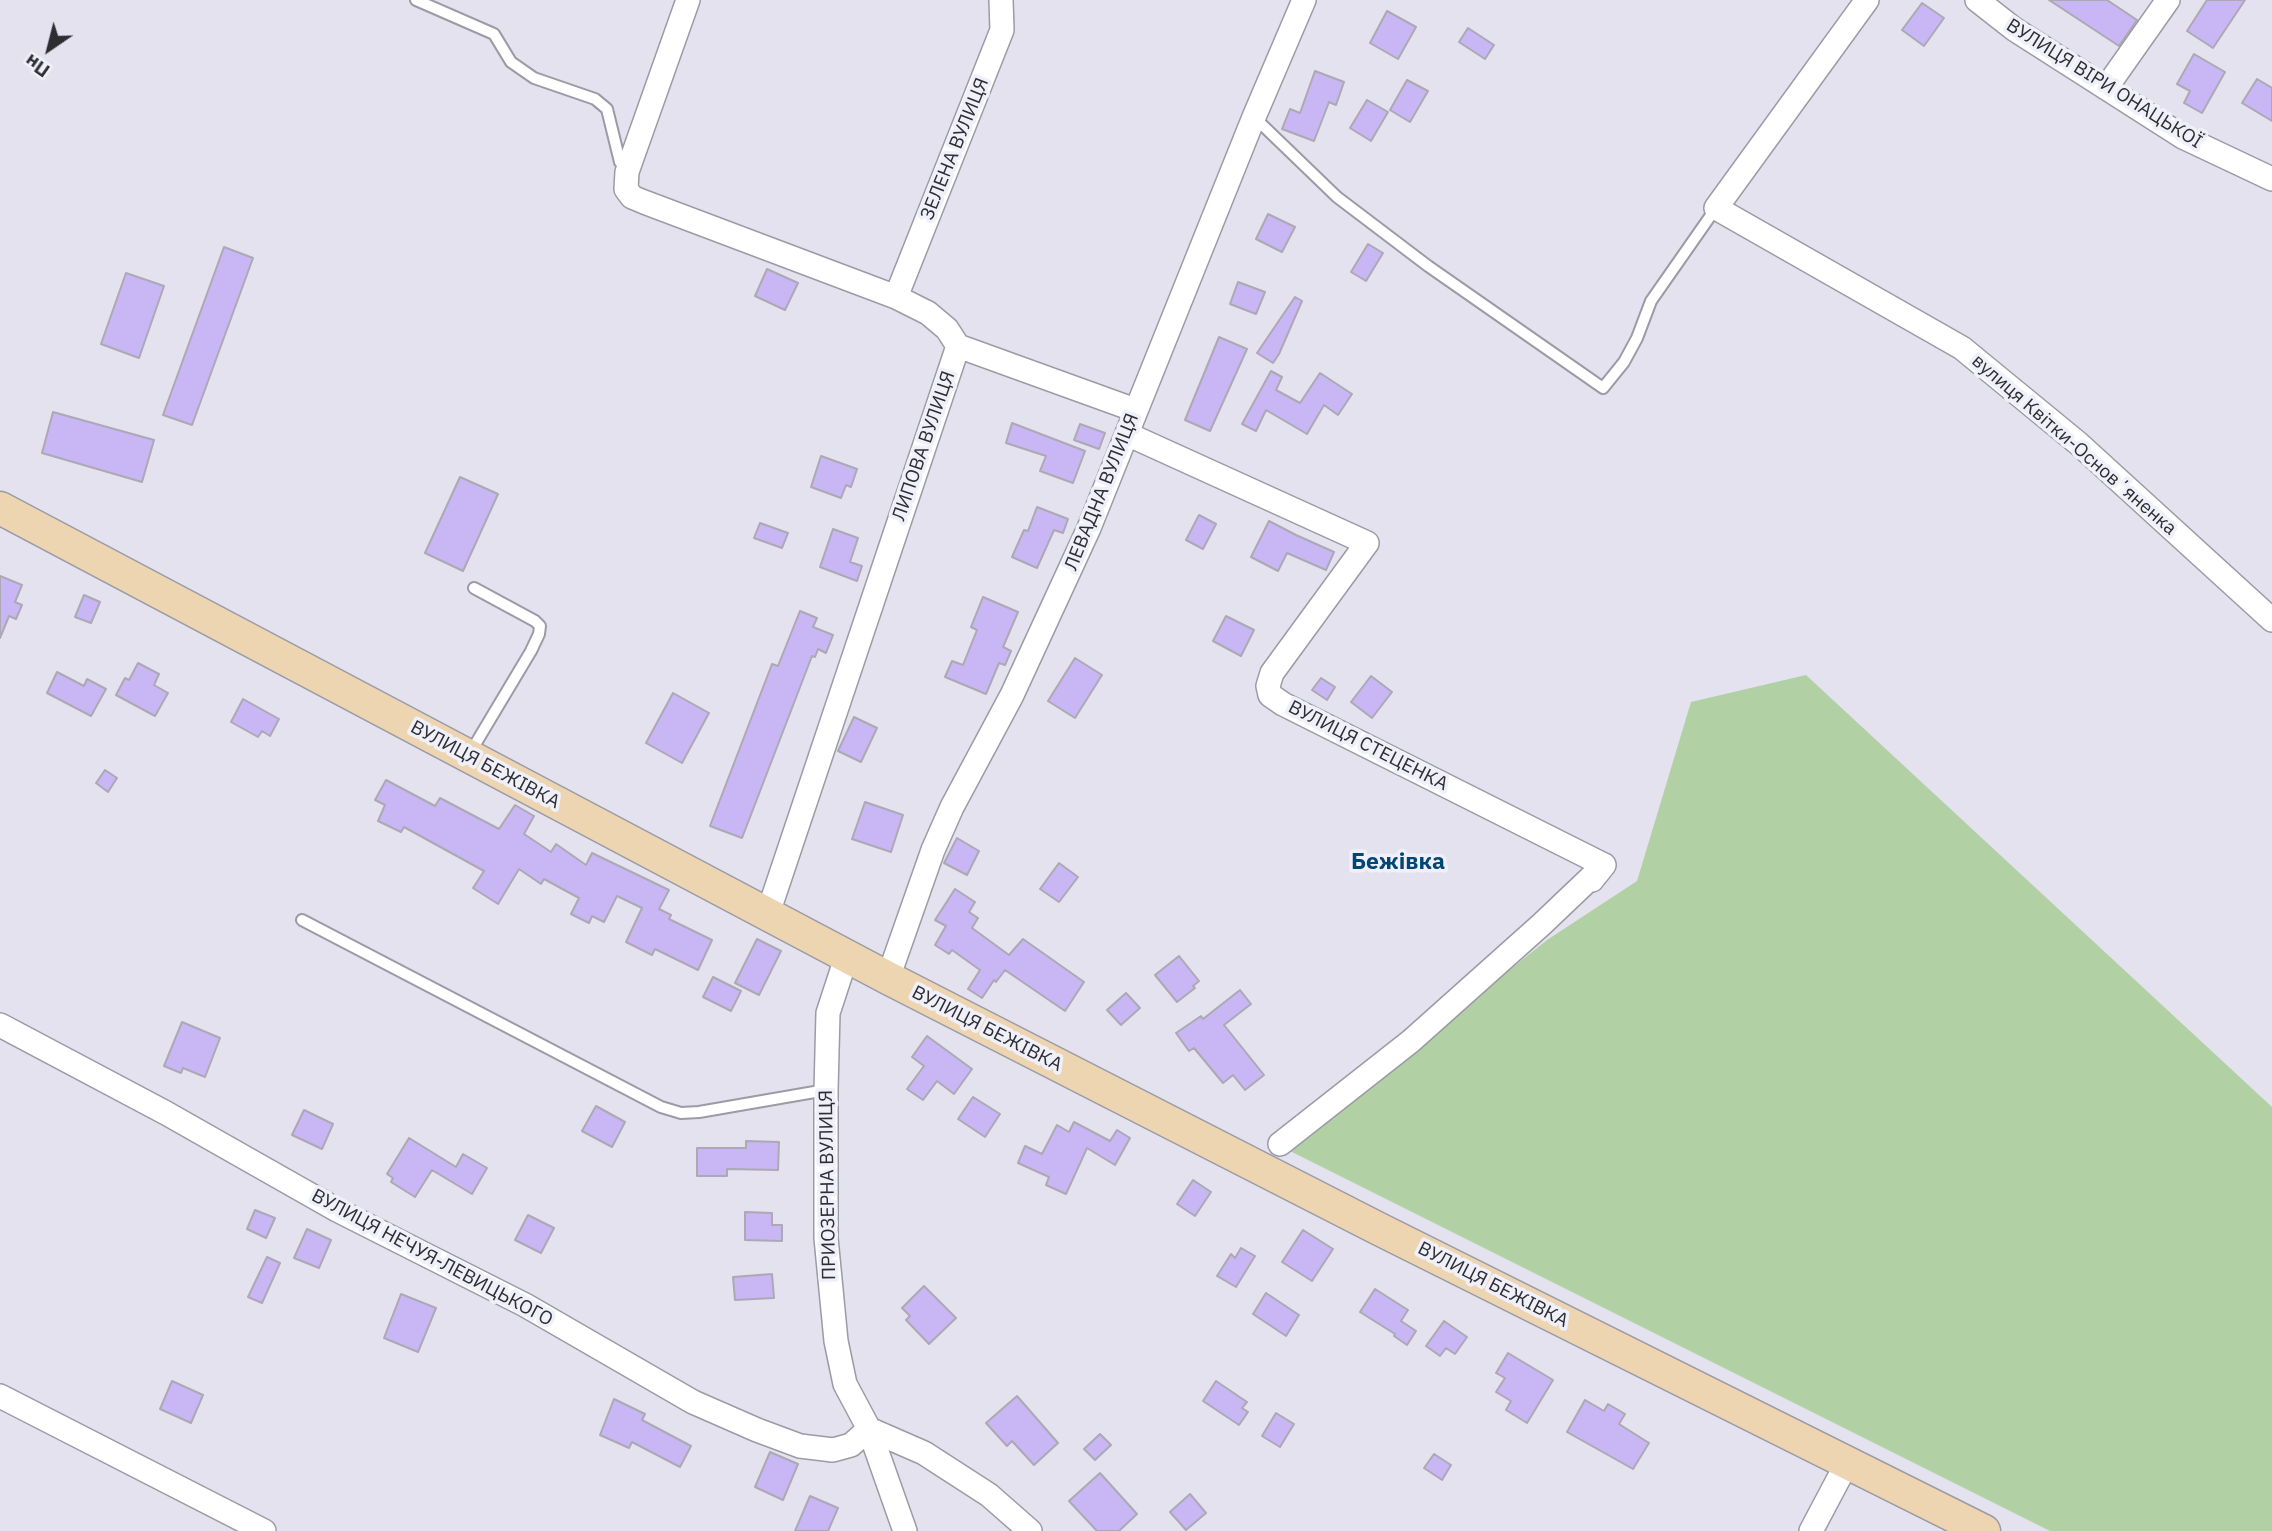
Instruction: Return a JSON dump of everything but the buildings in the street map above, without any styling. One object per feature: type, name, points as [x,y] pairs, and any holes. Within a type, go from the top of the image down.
[{"type":"main road","name":"ВУЛИЦЯ БЕЖІВКА","points":[[0,508],[888,978],[1390,1234],[1984,1531]]},
{"type":"street","points":[[627,172],[688,0]]},
{"type":"street","name":"ЗЕЛЕНА ВУЛИЦЯ","points":[[897,297],[1002,30],[1001,0]]},
{"type":"street","name":"ЛЕВАДНА ВУЛИЦЯ","points":[[888,978],[933,850],[1051,612],[1127,434],[1254,117],[1304,0]]},
{"type":"street","points":[[1716,208],[1867,0]]},
{"type":"street","name":"ВУЛИЦЯ ВІРИ ОНАЦЬКОЇ","points":[[1977,0],[2014,29],[2183,137],[2272,179]]},
{"type":"street","points":[[2106,88],[2168,0]]},
{"type":"street","name":"ЛИПОВА ВУЛИЦЯ","points":[[627,172],[626,189],[632,197],[897,297],[928,313],[947,329],[958,346],[768,916]]},
{"type":"street","name":"вулиця Квітки-Основʼяненка","points":[[1716,208],[1962,348],[2079,444],[2272,620]]},
{"type":"street","points":[[958,346],[1135,410]]},
{"type":"street","name":"ВУЛИЦЯ СТЕЦЕНКА","points":[[1127,434],[1367,543],[1272,673],[1268,686],[1270,695],[1598,872],[1411,1041],[1280,1144]]},
{"type":"street","name":"ПРИОЗЕРНА ВУЛИЦЯ","points":[[847,955],[828,1013],[826,1238],[836,1341],[845,1384],[869,1429],[905,1531]]},
{"type":"street","name":"ВУЛИЦЯ НЕЧУЯ-ЛЕВИЦЬКОГО","points":[[0,1025],[337,1210],[524,1305],[693,1402],[800,1446],[833,1450],[851,1444],[869,1429]]},
{"type":"street","points":[[0,1396],[264,1531]]},
{"type":"street","points":[[869,1429],[924,1452],[989,1495],[1030,1531]]},
{"type":"street","points":[[1811,1531],[1847,1463]]},
{"type":"lane","points":[[416,0],[494,34],[511,62],[534,78],[595,99],[607,109],[620,162],[627,172]]},
{"type":"lane","points":[[1254,117],[1337,197],[1428,266],[1603,388],[1624,362],[1637,338],[1651,301],[1716,208]]},
{"type":"lane","points":[[469,756],[531,651],[540,626],[474,588]]},
{"type":"lane","points":[[302,920],[661,1107],[681,1113],[699,1112],[826,1090]]},
{"type":"green space","points":[[1806,675],[2272,1107],[2272,1531],[2050,1531],[1286,1149],[1547,940],[1637,881],[1691,702]]},
{"type":"district","name":"Бежівка","points":[[1398,862]]}]
